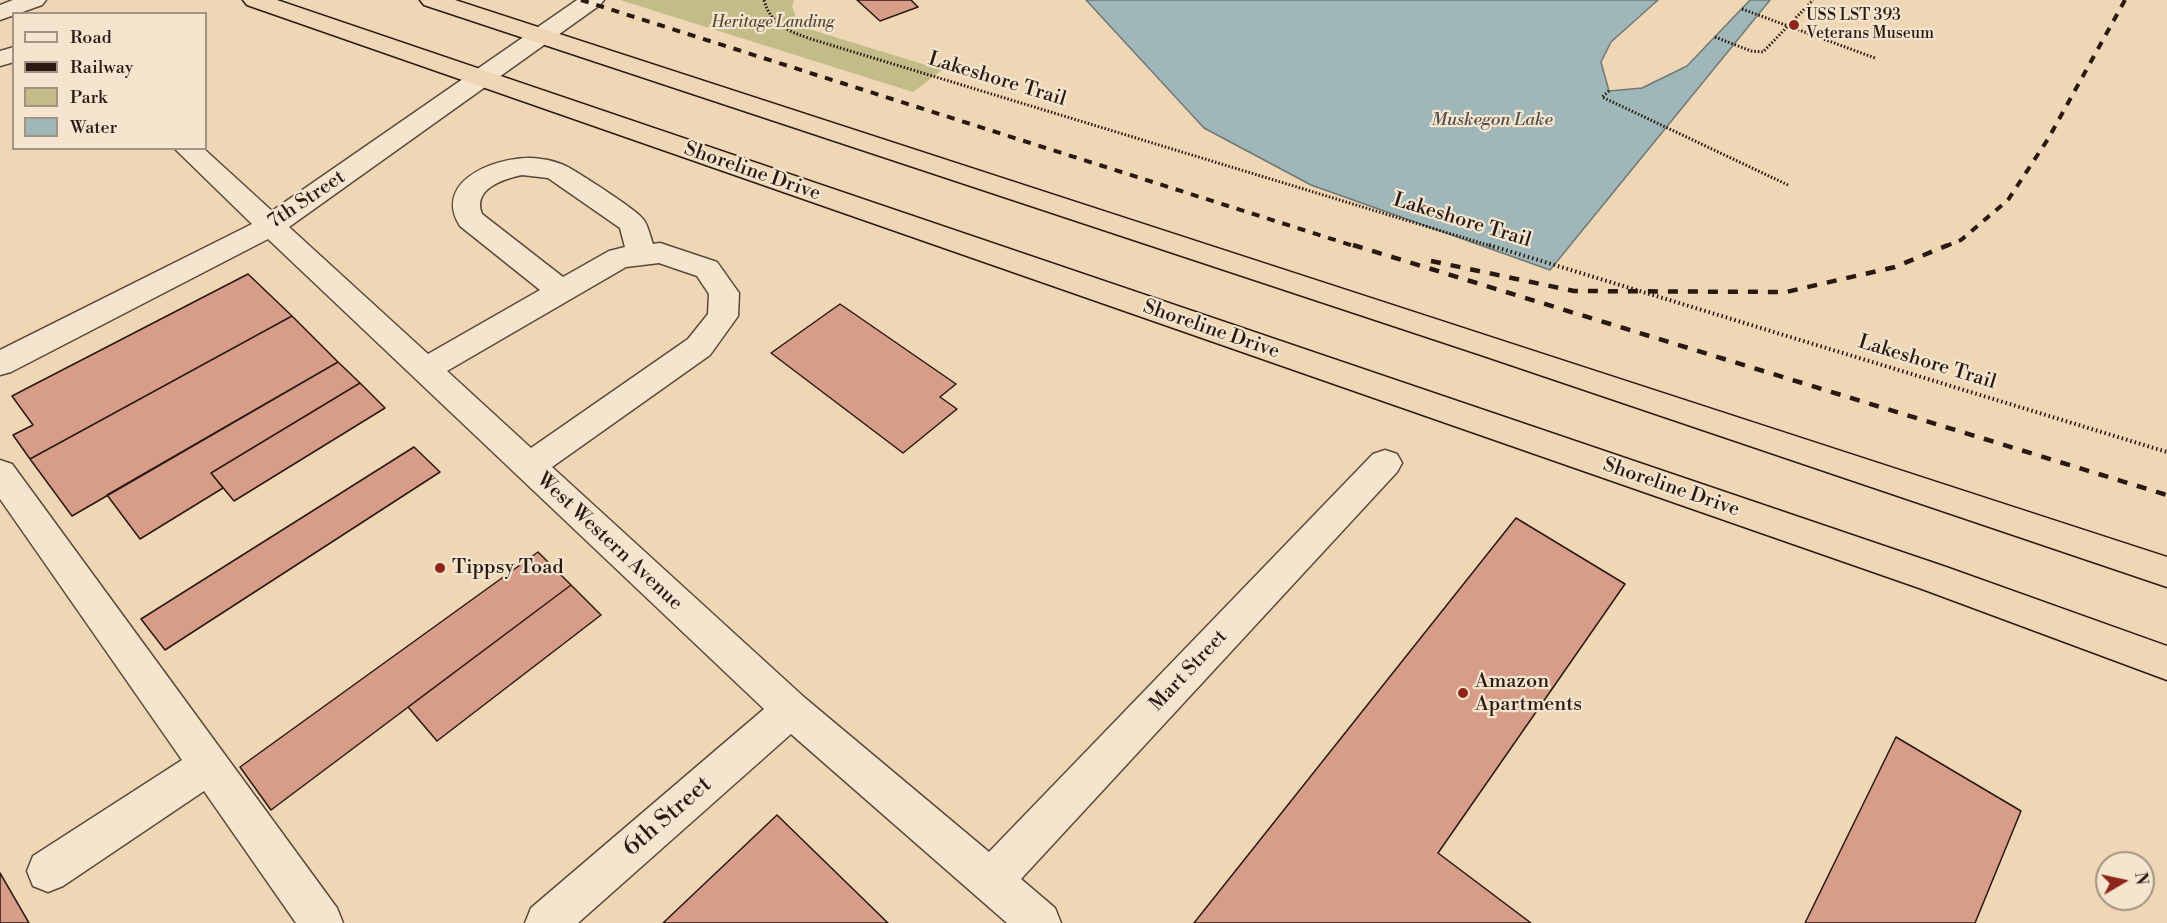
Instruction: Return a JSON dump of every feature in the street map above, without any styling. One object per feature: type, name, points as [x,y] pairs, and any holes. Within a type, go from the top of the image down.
[{"type":"highway","name":"Shoreline Drive","points":[[255,0],[482,76],[885,219],[1933,578],[2167,663]]},
{"type":"highway","points":[[432,0],[1484,344],[2167,572]]},
{"type":"street","points":[[0,13],[33,0],[45,12]]},
{"type":"street","name":"7th Street","points":[[0,364],[269,227],[592,0]]},
{"type":"street","name":"West Western Avenue","points":[[189,150],[269,227],[791,710],[1041,923]]},
{"type":"street","points":[[561,291],[471,219],[465,206],[469,192],[482,180],[499,171],[522,167],[541,167],[558,172],[632,223],[642,255]]},
{"type":"street","points":[[424,370],[619,258],[660,253],[707,269],[724,293],[723,316],[699,347],[528,467]]},
{"type":"street","name":"Mart Street","points":[[992,879],[1385,463]]},
{"type":"street","points":[[0,473],[322,923]]},
{"type":"street","name":"6th Street","points":[[546,923],[791,710]]},
{"type":"street","points":[[48,872],[209,765]]},
{"type":"path","name":"Lakeshore Trail","points":[[764,0],[766,10],[774,24],[811,39],[2167,452]]},
{"type":"path","points":[[1715,37],[1751,51],[1763,52],[1813,0]]},
{"type":"path","points":[[1742,9],[1875,58]]},
{"type":"path","points":[[1609,91],[1602,97],[1694,140],[1736,163],[1788,185]]},
{"type":"green space","name":"Heritage Landing","points":[[620,0],[794,0],[792,6],[799,26],[942,70],[913,92]]},
{"type":"water","name":"Muskegon Lake","points":[[1086,0],[1658,0],[1611,42],[1601,62],[1609,91],[1642,88],[1687,66],[1750,0],[1770,0],[1550,270],[1311,185],[1204,128]]},
{"type":"building","points":[[857,0],[911,0],[918,7],[880,21]]},
{"type":"building","points":[[248,274],[292,316],[30,459],[13,435],[33,425],[12,396]]},
{"type":"building","points":[[840,304],[956,384],[940,397],[957,409],[903,453],[771,353]]},
{"type":"building","points":[[292,316],[338,362],[72,516],[30,459]]},
{"type":"building","points":[[338,362],[360,383],[211,473],[223,488],[140,539],[107,495]]},
{"type":"building","points":[[360,383],[385,408],[234,501],[211,473]]},
{"type":"building","points":[[414,447],[440,472],[165,650],[141,619]]},
{"type":"building","name":"Amazon Apartments","points":[[1516,518],[1625,584],[1438,853],[1531,923],[1194,923]]},
{"type":"building","points":[[538,552],[571,585],[271,810],[240,767]]},
{"type":"building","points":[[571,585],[601,615],[437,741],[408,707]]},
{"type":"building","points":[[1896,737],[2021,811],[1975,923],[1805,923]]},
{"type":"building","points":[[777,815],[888,923],[663,923]]},
{"type":"building","points":[[0,873],[29,923],[0,923]]},
{"type":"railway","points":[[581,0],[1357,247]]},
{"type":"railway","points":[[1944,247],[1961,240],[2008,200],[2048,139],[2125,0]]},
{"type":"railway","points":[[1353,245],[2167,495]]},
{"type":"railway","points":[[1431,261],[1574,291],[1786,292],[1895,267],[1948,245]]},
{"type":"place","name":"USS LST 393 Veterans Museum","points":[[1794,25]]},
{"type":"place","name":"Tippsy Toad","points":[[440,568]]},
{"type":"place","name":"Amazon Apartments","points":[[1463,693]]}]
